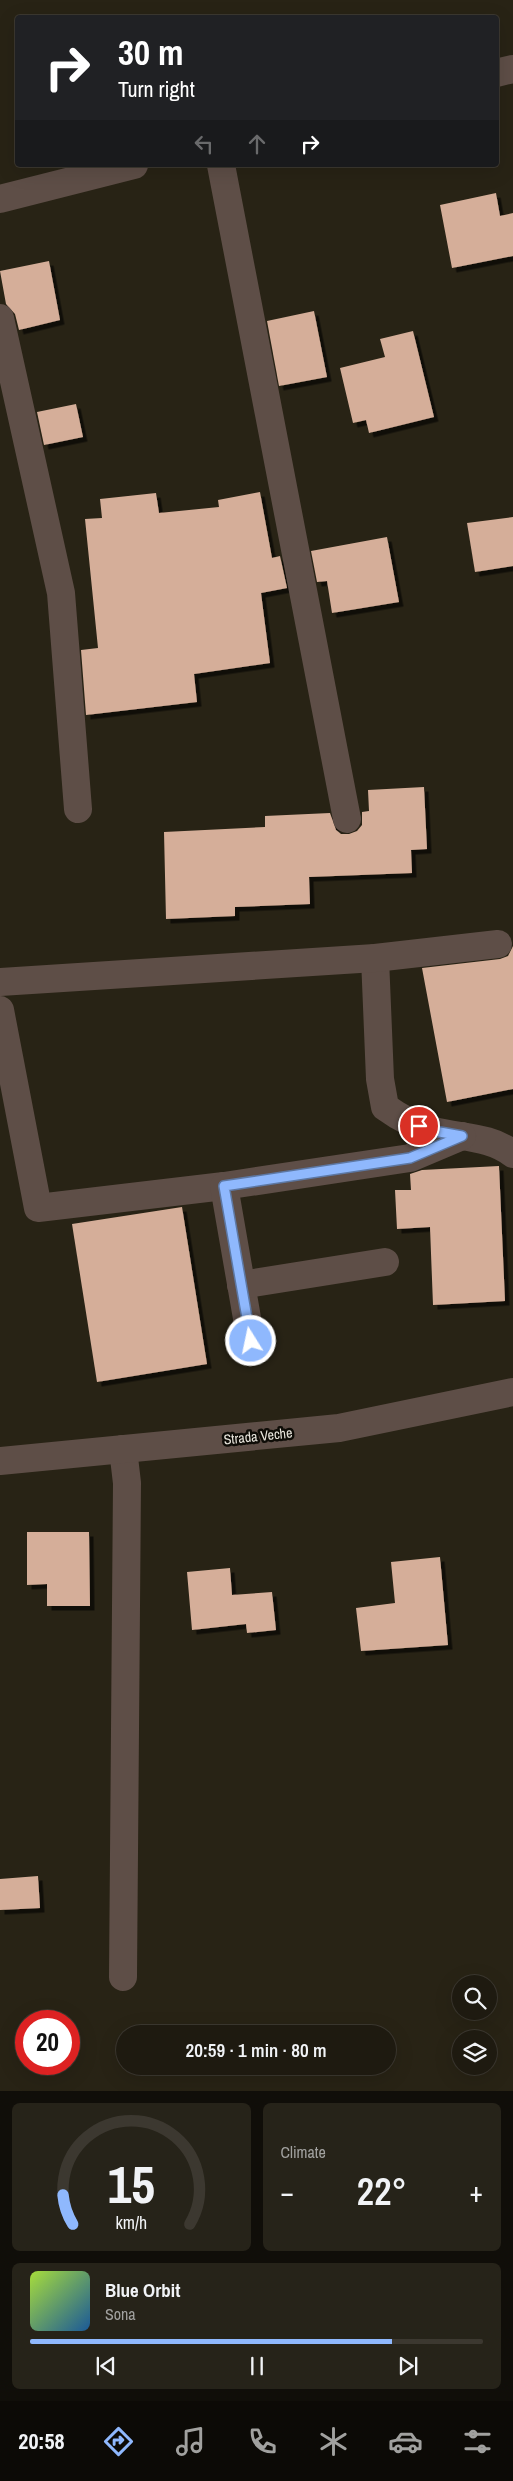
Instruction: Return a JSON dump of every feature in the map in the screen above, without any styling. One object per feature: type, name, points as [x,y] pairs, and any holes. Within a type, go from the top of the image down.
[{"type":"street","points":[[499,72],[513,69]]},
{"type":"street","points":[[0,199],[126,167]]},
{"type":"street","points":[[221,167],[347,819]]},
{"type":"street","points":[[0,318],[61,593],[78,809]]},
{"type":"street","points":[[0,982],[375,958],[498,944]]},
{"type":"street","points":[[375,958],[380,1079],[385,1107],[403,1120],[434,1131],[487,1140],[513,1154]]},
{"type":"street","points":[[0,1010],[38,1208],[224,1186],[410,1158],[462,1136]]},
{"type":"street","points":[[224,1186],[251,1341]]},
{"type":"street","points":[[241,1285],[385,1262]]},
{"type":"street","name":"Strada Veche","points":[[0,1461],[339,1428],[513,1392]]},
{"type":"street","points":[[123,1449],[127,1483],[123,1977]]},
{"type":"building","points":[[496,193],[500,216],[513,213],[513,256],[452,268],[440,205]]},
{"type":"building","points":[[49,261],[60,320],[19,330],[15,314],[6,304],[0,271]]},
{"type":"building","points":[[314,311],[327,377],[279,386],[267,321]]},
{"type":"building","points":[[413,331],[434,417],[369,433],[366,420],[353,423],[340,368],[385,357],[380,339]]},
{"type":"building","points":[[76,404],[83,437],[44,445],[37,412]]},
{"type":"building","points":[[260,492],[272,558],[280,556],[287,588],[261,593],[270,663],[194,674],[197,702],[86,715],[81,650],[98,648],[85,519],[102,518],[100,499],[156,493],[159,513],[219,507],[218,500]]},
{"type":"building","points":[[513,517],[513,566],[475,572],[467,523]]},
{"type":"building","points":[[387,537],[399,602],[332,613],[327,581],[317,582],[311,551]]},
{"type":"building","points":[[424,787],[427,849],[411,850],[412,873],[309,877],[310,904],[235,907],[235,916],[166,919],[164,832],[265,827],[265,816],[330,813],[336,830],[341,834],[349,834],[357,831],[362,825],[362,812],[369,811],[368,790]]},
{"type":"building","points":[[513,946],[513,1089],[447,1102],[422,968],[500,959],[508,956]]},
{"type":"building","points":[[499,1166],[505,1301],[433,1305],[430,1227],[397,1229],[395,1190],[411,1190],[410,1174],[422,1170]]},
{"type":"building","points":[[182,1207],[207,1364],[97,1382],[72,1224]]},
{"type":"building","points":[[27,1532],[89,1532],[90,1606],[47,1606],[47,1584],[27,1585]]},
{"type":"building","points":[[440,1557],[448,1645],[361,1651],[356,1608],[395,1603],[391,1562]]},
{"type":"building","points":[[230,1568],[232,1595],[272,1592],[276,1630],[247,1633],[246,1624],[192,1630],[187,1572]]},
{"type":"building","points":[[38,1876],[40,1908],[0,1910],[0,1879]]},
{"type":"route","points":[[251,1341],[224,1186],[410,1158],[462,1136],[419,1126]]}]
